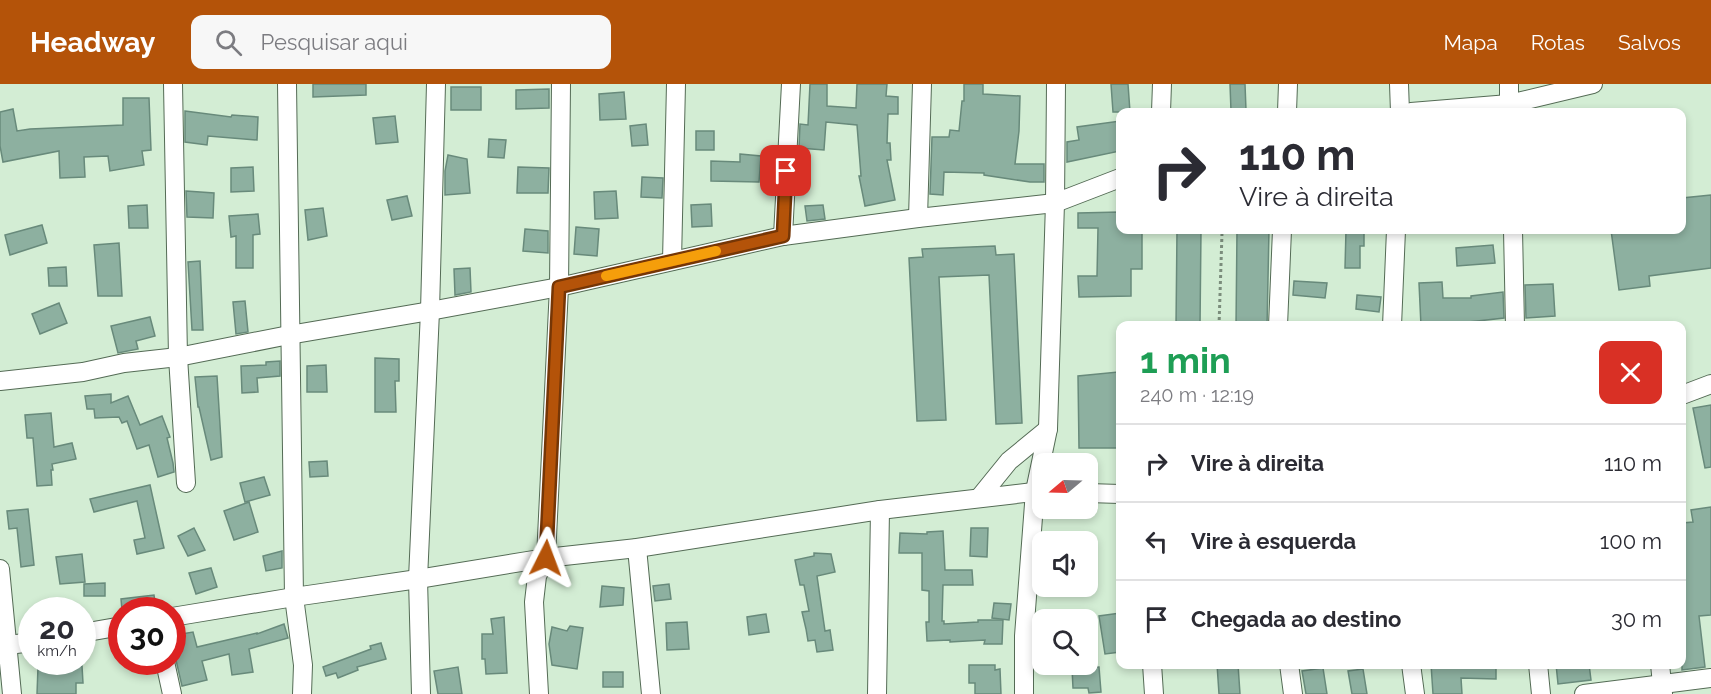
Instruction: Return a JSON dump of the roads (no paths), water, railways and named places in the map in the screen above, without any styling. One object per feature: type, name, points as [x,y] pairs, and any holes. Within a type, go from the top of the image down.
[{"type":"street","points":[[173,84],[178,357],[186,483]]},
{"type":"street","points":[[286,84],[294,597],[303,665],[302,694]]},
{"type":"street","points":[[421,694],[418,579],[430,311],[436,84]]},
{"type":"street","points":[[539,694],[534,602],[537,576],[546,558],[559,287],[561,84]]},
{"type":"street","points":[[672,261],[676,84]]},
{"type":"street","points":[[783,236],[790,84]]},
{"type":"street","points":[[918,218],[922,84]]},
{"type":"street","points":[[1045,453],[1048,429],[1056,84]]},
{"type":"street","points":[[1161,108],[1162,84]]},
{"type":"street","points":[[1287,108],[1288,84]]},
{"type":"street","points":[[1400,84],[1400,108]]},
{"type":"street","points":[[1509,84],[1509,108],[1593,84]]},
{"type":"street","points":[[0,381],[83,372],[124,363],[178,357],[430,311],[559,287],[783,236],[1055,203],[1116,180]]},
{"type":"street","points":[[1278,321],[1282,234]]},
{"type":"street","points":[[1392,321],[1396,234]]},
{"type":"street","points":[[1513,234],[1515,321]]},
{"type":"street","points":[[1686,393],[1711,384]]},
{"type":"street","points":[[978,498],[1009,461],[1048,429]]},
{"type":"street","points":[[186,615],[546,558],[637,548],[880,510],[1032,492]]},
{"type":"street","points":[[1098,493],[1116,494]]},
{"type":"street","points":[[877,694],[880,510]]},
{"type":"street","points":[[1024,694],[1024,636],[1036,519]]},
{"type":"street","points":[[637,548],[651,694]]},
{"type":"street","points":[[0,569],[4,646],[12,694]]},
{"type":"street","points":[[1152,669],[1154,694]]},
{"type":"street","points":[[1290,669],[1293,694]]},
{"type":"street","points":[[1412,669],[1415,694]]},
{"type":"street","points":[[1538,669],[1541,694]]},
{"type":"street","points":[[1661,669],[1663,689]]},
{"type":"street","points":[[167,675],[171,694]]},
{"type":"street","points":[[1584,694],[1663,689],[1711,678]]}]
